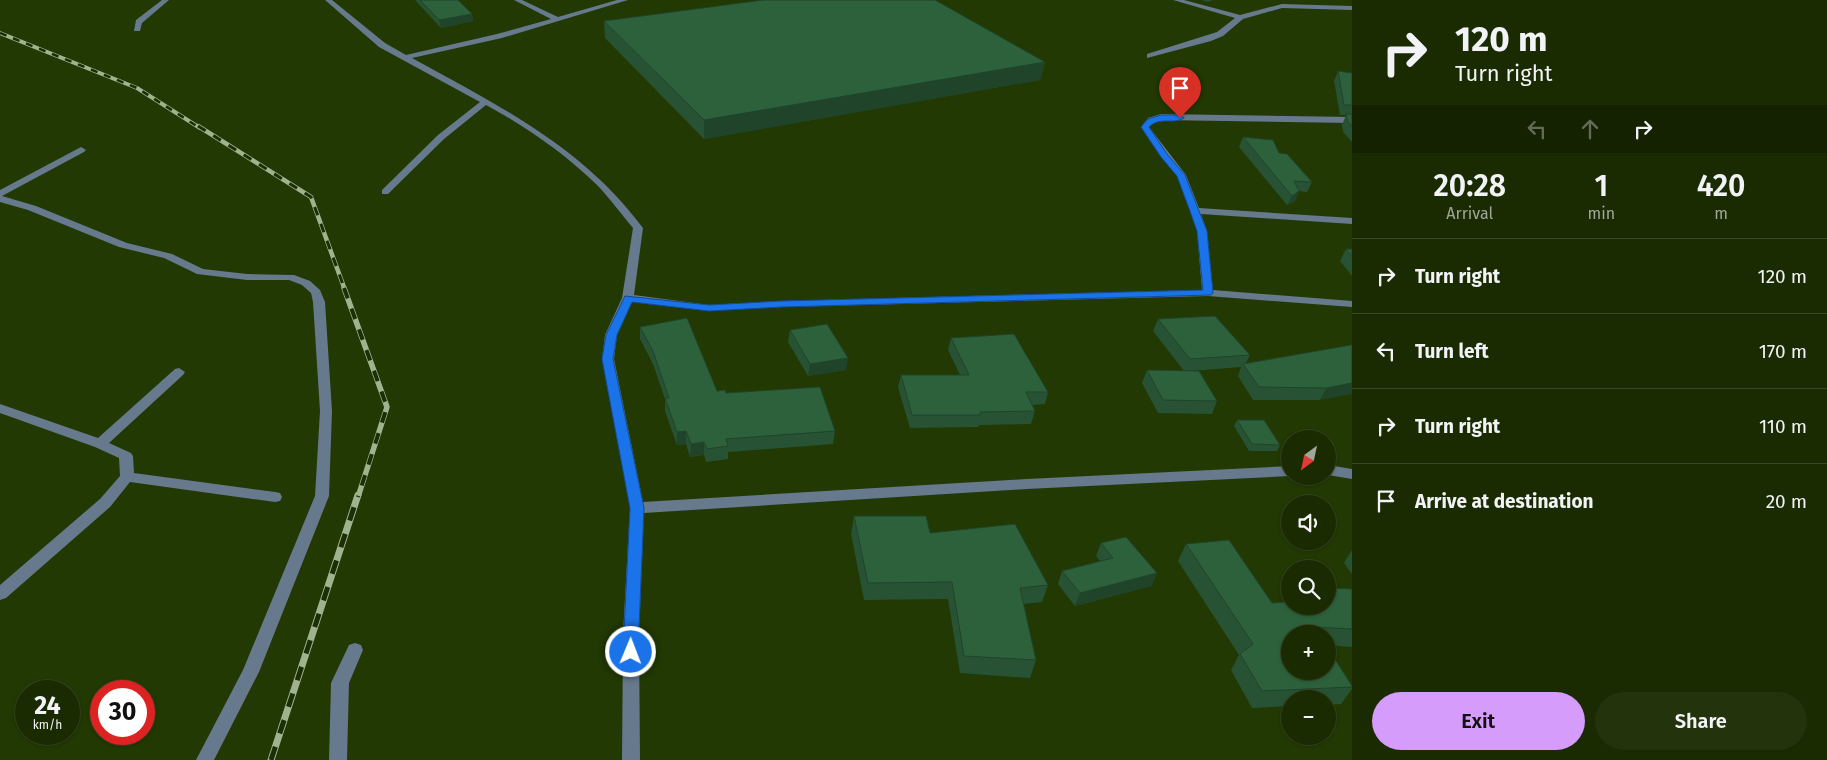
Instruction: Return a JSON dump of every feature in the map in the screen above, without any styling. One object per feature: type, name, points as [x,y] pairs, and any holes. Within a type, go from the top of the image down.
[{"type":"street","points":[[137,29],[139,22],[166,0]]},
{"type":"street","points":[[328,0],[382,45],[514,117],[561,150],[599,182],[638,228],[628,298],[611,335],[608,359],[637,508],[631,634],[631,760]]},
{"type":"street","points":[[517,0],[557,19]]},
{"type":"street","points":[[403,58],[499,36],[625,0]]},
{"type":"street","points":[[1176,0],[1240,17]]},
{"type":"street","points":[[1150,56],[1220,34],[1240,17],[1282,6],[1352,8]]},
{"type":"street","points":[[385,192],[441,137],[485,102]]},
{"type":"street","points":[[1208,293],[1202,231],[1195,211],[1181,175],[1164,155],[1145,127],[1151,120],[1161,117],[1352,120]]},
{"type":"street","points":[[0,194],[80,150]]},
{"type":"street","points":[[0,199],[32,208],[123,245],[168,256],[201,272],[247,276],[290,276],[306,283],[316,292],[319,302],[326,411],[322,496],[251,672],[205,760]]},
{"type":"street","points":[[1195,211],[1352,221]]},
{"type":"street","points":[[628,298],[709,308],[782,304],[1208,293],[1352,304]]},
{"type":"street","points":[[100,444],[179,372]]},
{"type":"street","points":[[0,408],[100,444],[126,456],[127,477],[105,503],[0,594]]},
{"type":"street","points":[[637,508],[1027,484],[1281,471]]},
{"type":"street","points":[[1336,471],[1352,474]]},
{"type":"street","points":[[127,477],[275,497]]},
{"type":"street","points":[[338,760],[340,683],[355,650]]},
{"type":"building","points":[[420,0],[458,0],[472,14],[439,20]]},
{"type":"building","points":[[763,0],[935,0],[1045,62],[704,120],[604,21]]},
{"type":"building","points":[[1338,71],[1352,73],[1352,105],[1344,105]]},
{"type":"building","points":[[1346,114],[1352,114],[1352,127],[1348,122]]},
{"type":"building","points":[[1243,137],[1273,140],[1279,153],[1287,154],[1312,182],[1294,181],[1299,191],[1292,196]]},
{"type":"building","points":[[1346,249],[1352,249],[1352,257]]},
{"type":"building","points":[[1215,316],[1250,355],[1190,359],[1158,319]]},
{"type":"building","points":[[687,318],[717,391],[725,390],[726,393],[820,387],[835,431],[726,439],[728,446],[707,449],[704,442],[691,444],[686,431],[677,432],[665,398],[669,398],[653,351],[640,327]]},
{"type":"building","points":[[827,324],[848,358],[810,364],[790,330]]},
{"type":"building","points":[[1014,334],[1048,392],[1026,392],[1035,411],[980,412],[981,415],[912,415],[901,375],[969,375],[951,338]]},
{"type":"building","points":[[1352,345],[1352,383],[1327,388],[1259,387],[1243,364]]},
{"type":"building","points":[[1147,370],[1199,371],[1217,401],[1163,400]]},
{"type":"building","points":[[1237,420],[1264,420],[1280,445],[1252,444]]},
{"type":"building","points":[[854,516],[926,516],[930,533],[1015,524],[1048,585],[1020,588],[1036,660],[964,656],[952,582],[868,583]]},
{"type":"building","points":[[1126,537],[1157,573],[1080,593],[1062,571],[1113,558],[1101,543]]},
{"type":"building","points":[[1229,540],[1272,603],[1281,602],[1281,615],[1336,615],[1336,588],[1352,589],[1352,629],[1336,628],[1336,625],[1281,625],[1281,680],[1336,680],[1336,661],[1352,687],[1262,691],[1240,654],[1253,644],[1186,544]]},
{"type":"railway","points":[[0,33],[137,88],[200,128]]},
{"type":"railway","points":[[198,126],[311,197],[345,290]]},
{"type":"railway","points":[[344,288],[387,407],[358,497]]},
{"type":"railway","points":[[271,760],[358,495]]},
{"type":"route","points":[[631,652],[637,508],[608,359],[611,335],[628,298],[709,308],[782,304],[1208,293],[1202,231],[1195,211],[1181,175],[1164,155],[1145,127],[1151,120],[1161,117],[1180,118]]}]
